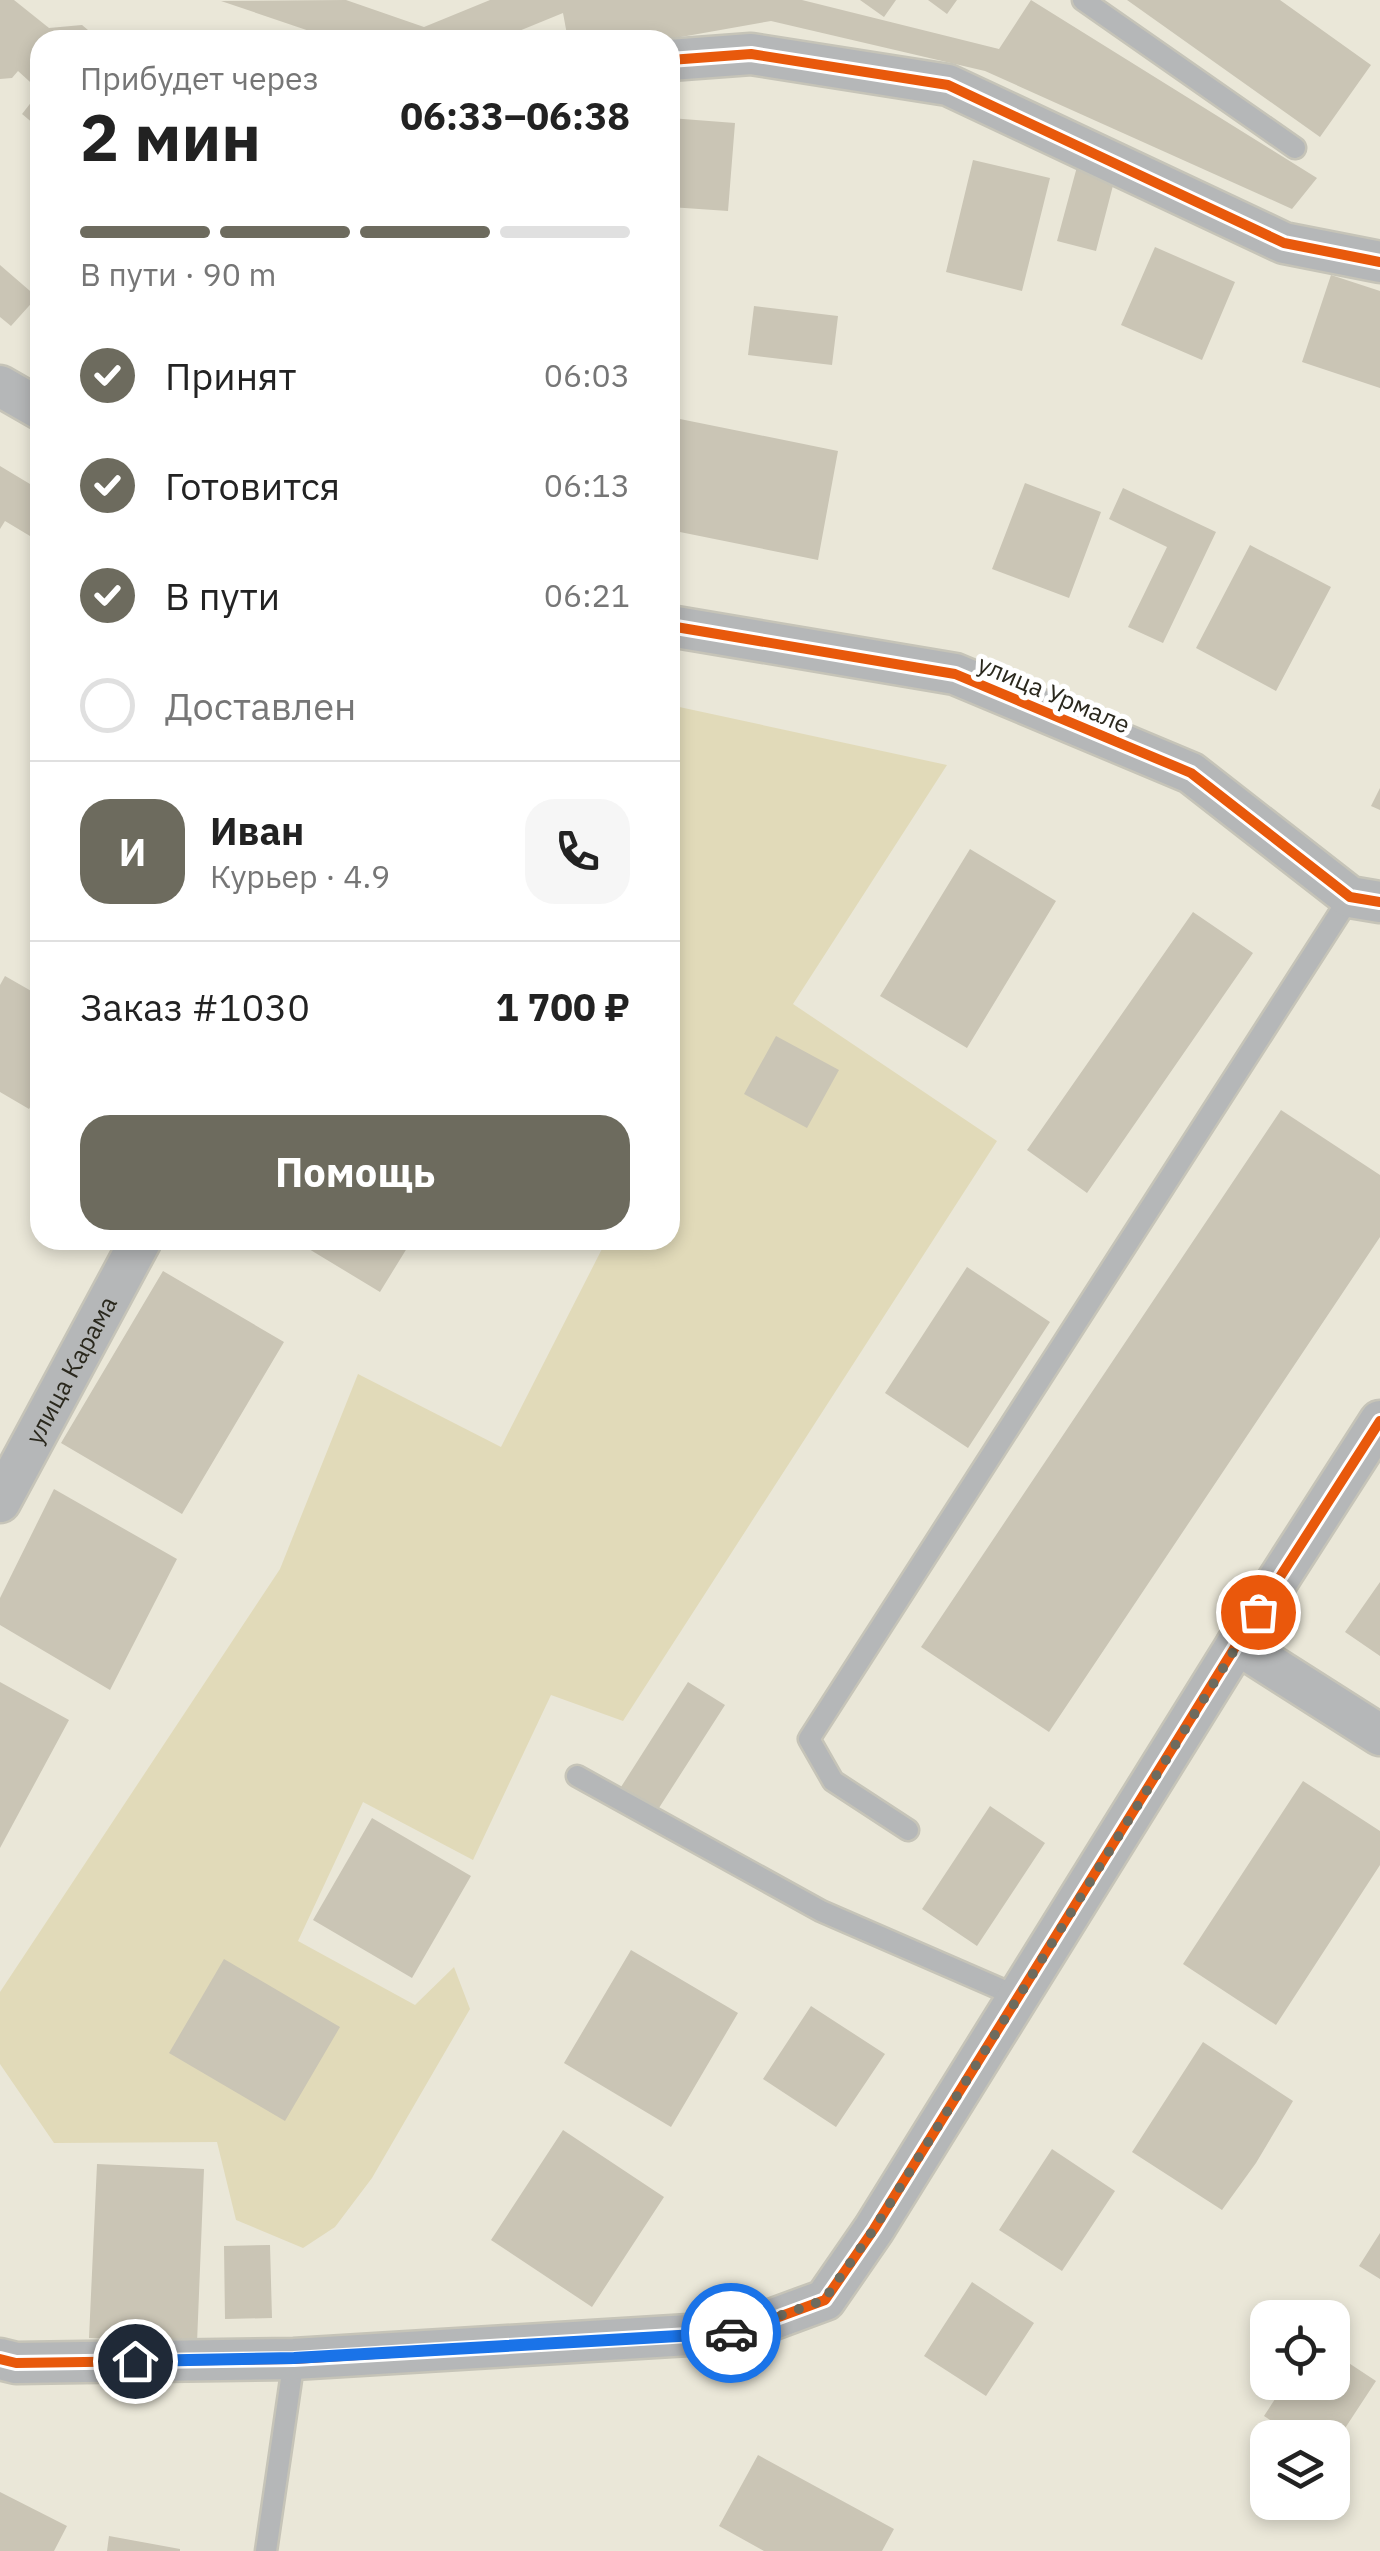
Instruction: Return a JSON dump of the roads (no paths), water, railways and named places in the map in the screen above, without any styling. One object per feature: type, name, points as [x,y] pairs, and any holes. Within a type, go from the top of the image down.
[{"type":"street","points":[[680,59],[751,54],[948,85],[1284,243],[1380,262]]},
{"type":"street","points":[[0,386],[30,403]]},
{"type":"street","name":"улица Урмале","points":[[680,628],[955,674],[1191,773],[1370,905]]},
{"type":"street","name":"улица Карама","points":[[0,1502],[136,1250]]},
{"type":"street","points":[[0,2359],[16,2363],[294,2358],[738,2332],[824,2300],[874,2229],[1380,1420]]},
{"type":"street","points":[[1237,1644],[1380,1735]]},
{"type":"lane","points":[[1083,0],[1295,148]]},
{"type":"lane","points":[[908,1830],[833,1781],[809,1738],[1370,905]]},
{"type":"lane","points":[[577,1776],[822,1911],[1019,1998]]},
{"type":"lane","points":[[266,2551],[294,2358]]}]
